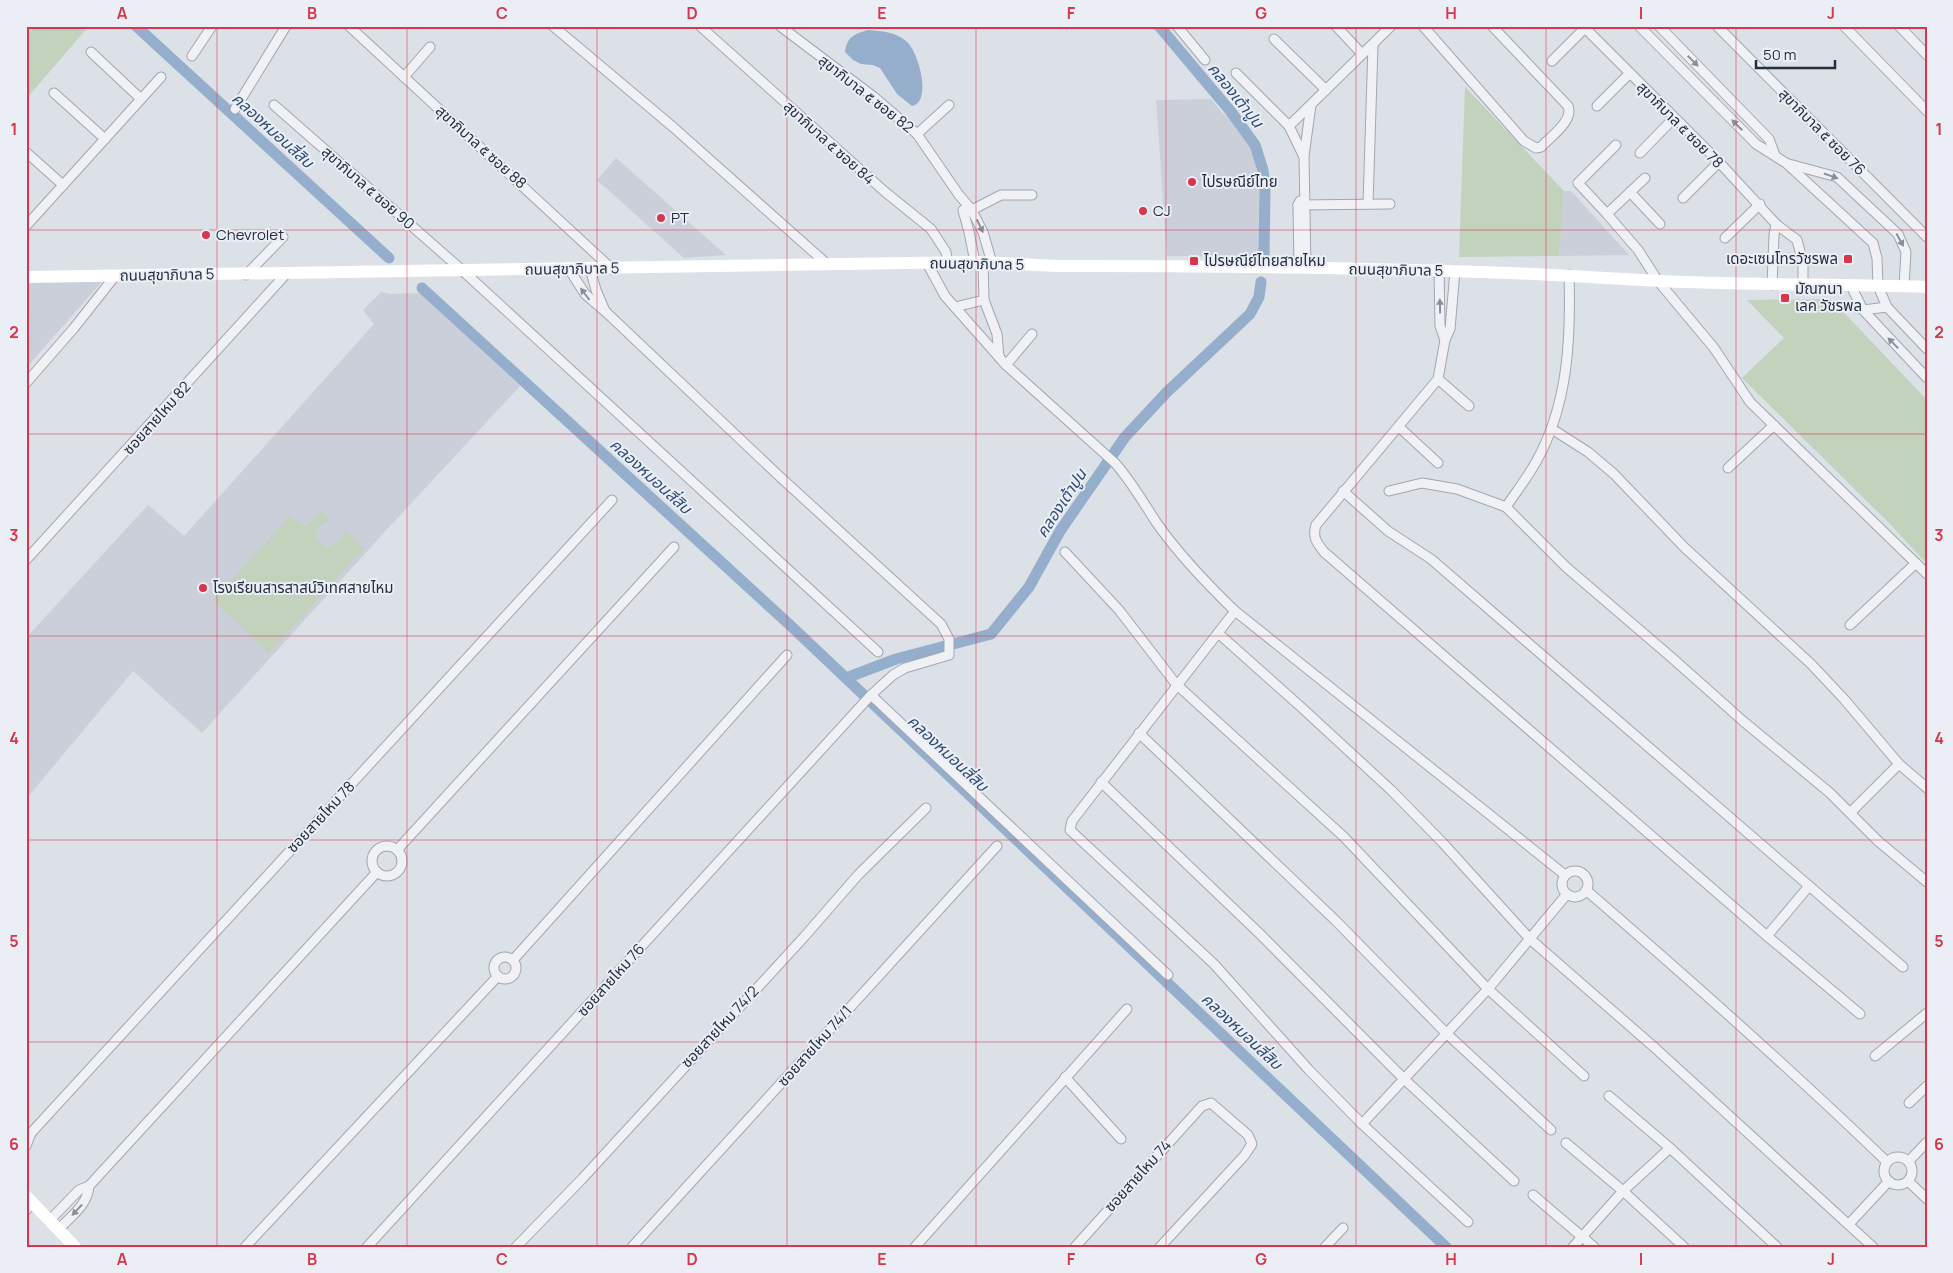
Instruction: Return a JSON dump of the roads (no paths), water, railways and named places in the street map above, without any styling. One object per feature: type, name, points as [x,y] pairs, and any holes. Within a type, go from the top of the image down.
[{"type":"main road","name":"ถนนสุขาภิบาล 5","points":[[26,277],[415,273],[590,268],[708,269],[827,264],[983,263],[1054,266],[1455,271],[1772,285],[1927,287]]},
{"type":"main road","points":[[29,1203],[75,1247]]},
{"type":"street","points":[[192,56],[212,26]]},
{"type":"street","points":[[235,109],[286,26]]},
{"type":"street","name":"สุขาภิบาล ๕ ซอย 88","points":[[349,26],[612,269]]},
{"type":"street","points":[[554,26],[827,264]]},
{"type":"street","name":"สุขาภิบาล ๕ ซอย 84","points":[[700,26],[877,185],[931,229],[946,252],[948,264]]},
{"type":"street","name":"สุขาภิบาล ๕ ซอย 82","points":[[780,26],[874,97],[917,134],[983,232],[983,263]]},
{"type":"street","points":[[1177,26],[1204,60]]},
{"type":"street","points":[[1336,26],[1362,54]]},
{"type":"street","points":[[1289,126],[1391,26]]},
{"type":"street","points":[[1423,26],[1524,141],[1536,148],[1567,120],[1570,111],[1568,106],[1492,26]]},
{"type":"street","points":[[1639,26],[1756,144],[1786,163],[1873,244],[1877,258],[1878,286],[1887,307],[1927,349]]},
{"type":"street","points":[[1659,26],[1768,139],[1775,155]]},
{"type":"street","name":"สุขาภิบาล ๕ ซอย 76","points":[[1717,26],[1927,237]]},
{"type":"street","points":[[1844,26],[1927,111]]},
{"type":"street","points":[[1899,26],[1927,55]]},
{"type":"street","points":[[1552,61],[1584,27]]},
{"type":"street","name":"สุขาภิบาล ๕ ซอย 78","points":[[1584,27],[1760,204],[1776,224],[1797,240],[1803,263],[1804,285]]},
{"type":"street","points":[[1274,39],[1326,90]]},
{"type":"street","points":[[1368,204],[1373,45]]},
{"type":"street","points":[[404,77],[430,47]]},
{"type":"street","points":[[91,52],[141,99]]},
{"type":"street","points":[[1236,73],[1289,126],[1304,157]]},
{"type":"street","points":[[1597,106],[1630,74]]},
{"type":"street","points":[[26,226],[161,77]]},
{"type":"street","points":[[54,93],[105,139]]},
{"type":"street","name":"สุขาภิบาล ๕ ซอย 90","points":[[274,105],[463,271],[878,652]]},
{"type":"street","points":[[917,134],[948,105]]},
{"type":"street","points":[[1303,268],[1302,205],[1304,194],[1304,157],[1310,105]]},
{"type":"street","points":[[1640,152],[1674,118]]},
{"type":"street","points":[[1616,145],[1578,183],[1638,250],[1658,281],[1714,348],[1750,402],[1927,574]]},
{"type":"street","points":[[26,152],[64,185]]},
{"type":"street","points":[[1684,198],[1719,162]]},
{"type":"street","points":[[1786,163],[1837,177],[1898,234],[1906,252],[1904,286]]},
{"type":"street","points":[[1607,214],[1645,178]]},
{"type":"street","points":[[1630,192],[1660,224]]},
{"type":"street","points":[[968,212],[1001,195],[1032,195]]},
{"type":"street","points":[[1302,205],[1390,204]]},
{"type":"street","points":[[1725,238],[1760,204]]},
{"type":"street","name":"สุขาภิบาล ๕ ซอย 82","points":[[968,212],[969,232],[983,263]]},
{"type":"street","points":[[1772,285],[1776,224]]},
{"type":"street","points":[[246,275],[283,237]]},
{"type":"street","points":[[927,263],[945,296],[999,358],[1108,456],[1126,475],[1156,522],[1181,556],[1202,580],[1235,611],[1565,876]]},
{"type":"street","points":[[983,263],[984,300],[997,334],[999,358]]},
{"type":"street","points":[[590,268],[606,314]]},
{"type":"street","points":[[569,269],[585,294],[606,314]]},
{"type":"street","points":[[1439,271],[1440,326],[1445,340]]},
{"type":"street","points":[[1455,271],[1450,322],[1438,379],[1316,525],[1314,536],[1324,552],[1767,936],[1860,1014]]},
{"type":"street","name":"ซอยสายไหม 82","points":[[26,560],[286,274]]},
{"type":"street","points":[[1506,507],[1536,463],[1552,429],[1562,395],[1568,357],[1569,275]]},
{"type":"street","points":[[26,383],[74,328],[115,276]]},
{"type":"street","points":[[1851,286],[1863,310],[1927,378]]},
{"type":"street","points":[[955,307],[984,300]]},
{"type":"street","points":[[1863,310],[1887,307]]},
{"type":"street","name":"ซอยสายไหม 76","points":[[367,1247],[870,696],[893,675],[905,668],[949,656],[949,639],[942,624],[778,475],[606,314]]},
{"type":"street","points":[[1006,365],[1032,334]]},
{"type":"street","points":[[1438,379],[1469,406]]},
{"type":"street","points":[[1728,468],[1774,425]]},
{"type":"street","points":[[1399,427],[1438,463]]},
{"type":"street","points":[[1552,429],[1588,452],[1614,474],[1684,547],[1811,664],[1844,699],[1898,764],[1927,788]]},
{"type":"street","points":[[1389,492],[1422,482],[1456,490],[1506,507],[1566,567],[1851,812],[1878,841],[1927,882]]},
{"type":"street","points":[[1343,492],[1388,531],[1431,559],[1670,764],[1903,968]]},
{"type":"street","name":"ซอยสายไหม 78","points":[[26,1146],[29,1134],[612,500]]},
{"type":"street","points":[[397,850],[674,547]]},
{"type":"street","points":[[1065,552],[1119,610],[1176,684],[1344,837],[1488,989],[1584,1076]]},
{"type":"street","points":[[1850,625],[1916,563]]},
{"type":"street","points":[[1235,611],[1101,782],[1072,821],[1070,830],[1073,835],[1214,964],[1309,1070],[1362,1124],[1468,1222]]},
{"type":"street","points":[[1218,634],[1301,706],[1390,790],[1442,842],[1530,939],[1654,1047],[1873,1247]]},
{"type":"street","points":[[513,960],[787,655]]},
{"type":"street","points":[[870,696],[1168,975]]},
{"type":"street","points":[[1139,733],[1335,920],[1446,1033],[1551,1130]]},
{"type":"street","points":[[1851,812],[1898,764]]},
{"type":"street","points":[[1101,782],[1260,934],[1403,1078],[1514,1181]]},
{"type":"street","name":"ซอยสายไหม 74/2","points":[[516,1247],[582,1179],[804,937],[858,875],[926,808]]},
{"type":"street","points":[[386,846],[391,846],[397,850],[402,856],[403,861],[400,870],[391,876],[381,875],[377,872],[372,863],[374,853],[386,846]]},
{"type":"street","name":"ซอยสายไหม 74/1","points":[[632,1247],[997,846]]},
{"type":"street","points":[[1574,871],[1582,873],[1588,881],[1584,894],[1575,897],[1567,894],[1562,886],[1565,876],[1574,871]]},
{"type":"street","points":[[53,1226],[79,1190],[89,1186],[377,872]]},
{"type":"street","points":[[1767,936],[1809,886]]},
{"type":"street","points":[[1586,890],[1717,1003],[1887,1162]]},
{"type":"street","points":[[1362,1124],[1488,989],[1567,894]]},
{"type":"street","points":[[505,957],[513,960],[516,968],[514,976],[506,979],[498,976],[494,968],[497,960],[505,957]]},
{"type":"street","points":[[245,1247],[498,976]]},
{"type":"street","points":[[915,1247],[1127,1009]]},
{"type":"street","points":[[1875,1056],[1927,1013]]},
{"type":"street","points":[[1065,1077],[1121,1139]]},
{"type":"street","points":[[1910,1103],[1927,1086]]},
{"type":"street","points":[[1609,1096],[1670,1148],[1778,1247]]},
{"type":"street","name":"ซอยสายไหม 74","points":[[1075,1247],[1202,1106],[1212,1103],[1248,1135],[1252,1144],[1244,1156],[1160,1247]]},
{"type":"street","points":[[1909,1161],[1927,1142]]},
{"type":"street","points":[[1566,1143],[1623,1191],[1684,1247]]},
{"type":"street","points":[[1573,1247],[1623,1191],[1670,1148]]},
{"type":"street","points":[[1887,1162],[1898,1156],[1909,1161],[1912,1171],[1908,1181]]},
{"type":"street","points":[[1887,1162],[1885,1174],[1889,1181],[1898,1184],[1908,1181]]},
{"type":"street","points":[[1849,1224],[1889,1181]]},
{"type":"street","points":[[1908,1181],[1927,1199]]},
{"type":"street","points":[[53,1226],[82,1204],[88,1196],[89,1186]]},
{"type":"street","points":[[1533,1195],[1594,1247]]},
{"type":"street","points":[[1325,1247],[1343,1228]]},
{"type":"water","points":[[868,30],[893,34],[902,38],[911,46],[919,64],[922,86],[922,95],[918,102],[912,106],[897,94],[880,68],[861,64],[853,60],[845,52],[847,43],[852,37]]},
{"type":"waterway","name":"คลองหมอนสี่สิบ","points":[[136,26],[389,258]]},
{"type":"waterway","name":"คลองเต้าปูน","points":[[1159,26],[1232,113],[1255,145],[1263,170],[1265,190],[1264,255]]},
{"type":"waterway","name":"คลองเต้าปูน","points":[[846,678],[896,659],[991,634],[1029,587],[1060,531],[1125,437],[1167,392],[1250,314],[1259,297],[1261,282]]},
{"type":"waterway","name":"คลองหมอนสี่สิบ","points":[[422,288],[791,626],[1446,1247]]},
{"type":"place","name":"ไปรษณีย์ไทย","points":[[1192,182]]},
{"type":"place","name":"CJ","points":[[1143,211]]},
{"type":"place","name":"PT","points":[[661,218]]},
{"type":"place","name":"Chevrolet","points":[[206,235]]},
{"type":"place","name":"เดอะเซนโทรวัชรพล","points":[[1848,259]]},
{"type":"place","name":"ไปรษณีย์ไทยสายไหม","points":[[1194,261]]},
{"type":"place","name":"มัณฑนา เลค วัชรพล","points":[[1785,298]]},
{"type":"place","name":"โรงเรียนสารสาสน์วิเทศสายไหม","points":[[203,588]]}]
